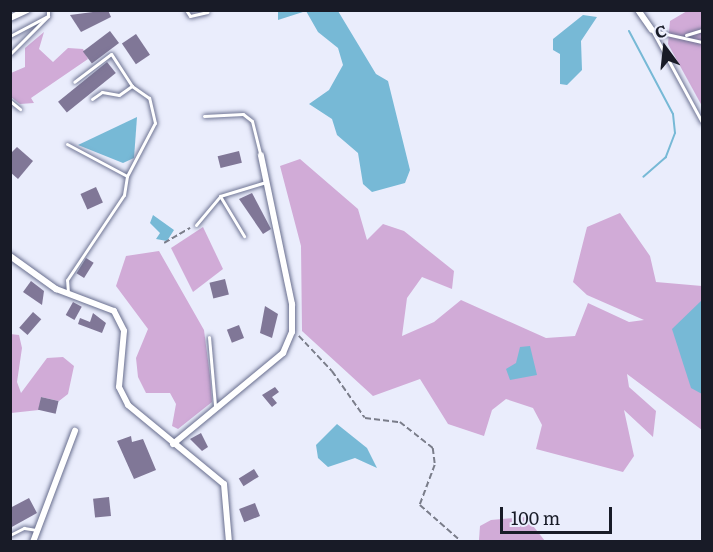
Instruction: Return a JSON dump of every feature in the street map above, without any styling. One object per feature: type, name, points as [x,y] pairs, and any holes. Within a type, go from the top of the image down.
[{"type":"street","points":[[10,18],[27,10]]},
{"type":"street","points":[[638,10],[652,30]]},
{"type":"street","points":[[173,444],[215,406],[284,353],[292,332],[290,294],[261,155]]},
{"type":"street","points":[[10,256],[68,293],[114,311],[124,330],[119,387],[128,405],[224,484],[229,542]]},
{"type":"street","points":[[33,542],[75,430]]},
{"type":"lane","points":[[10,54],[48,16],[48,10]]},
{"type":"lane","points":[[186,10],[189,16],[208,12]]},
{"type":"lane","points":[[10,36],[48,16]]},
{"type":"lane","points":[[652,30],[702,42]]},
{"type":"lane","points":[[652,30],[702,122]]},
{"type":"lane","points":[[684,36],[702,30]]},
{"type":"lane","points":[[68,293],[67,280],[124,195],[127,176],[155,123],[149,98],[132,86],[111,54],[74,82]]},
{"type":"lane","points":[[92,99],[102,92],[119,94],[132,86]]},
{"type":"lane","points":[[10,101],[20,109]]},
{"type":"lane","points":[[204,116],[243,114],[252,121],[261,155]]},
{"type":"lane","points":[[67,144],[127,176]]},
{"type":"lane","points":[[196,225],[220,196],[266,182]]},
{"type":"lane","points":[[220,196],[244,236]]},
{"type":"lane","points":[[209,337],[215,406]]},
{"type":"lane","points":[[10,535],[24,528],[38,530]]},
{"type":"path","points":[[164,243],[196,225]]},
{"type":"path","points":[[292,332],[332,370],[365,418],[400,422],[433,448],[435,465],[420,505],[429,518],[462,542]]},
{"type":"shaded area","points":[[687,11],[702,11],[702,106],[668,44],[670,21]]},
{"type":"shaded area","points":[[44,32],[39,49],[53,62],[68,48],[83,49],[88,59],[31,98],[34,103],[20,104],[11,97],[11,73],[25,67],[25,48]]},
{"type":"shaded area","points":[[300,159],[358,209],[367,240],[383,224],[404,231],[454,271],[452,289],[422,277],[407,298],[402,336],[434,322],[461,300],[546,338],[575,336],[588,303],[629,322],[644,320],[587,295],[573,282],[587,227],[620,213],[650,256],[656,282],[702,286],[702,430],[627,374],[629,387],[656,411],[653,437],[624,410],[634,456],[623,472],[536,449],[542,425],[533,408],[506,399],[492,410],[484,436],[448,424],[420,379],[373,396],[302,331],[301,246],[280,166]]},
{"type":"shaded area","points":[[203,227],[223,269],[193,292],[171,248]]},
{"type":"shaded area","points":[[159,251],[204,330],[210,376],[212,402],[178,429],[172,426],[176,404],[170,393],[146,393],[138,377],[136,358],[148,329],[116,286],[126,256]]},
{"type":"shaded area","points":[[10,334],[19,335],[22,348],[17,382],[21,393],[47,358],[63,357],[74,366],[68,394],[59,401],[41,397],[39,410],[11,413]]},
{"type":"shaded area","points":[[526,517],[545,541],[479,540],[480,526],[491,520]]},
{"type":"water","points":[[278,11],[306,11],[278,20]]},
{"type":"water","points":[[306,11],[338,11],[376,74],[388,81],[410,170],[405,183],[372,192],[363,184],[358,153],[337,135],[332,119],[309,104],[329,90],[343,65],[338,48],[318,32]]},
{"type":"water","points":[[583,15],[597,17],[581,41],[582,70],[567,85],[560,84],[560,54],[553,50],[553,39]]},
{"type":"water","points":[[137,117],[134,158],[123,163],[78,145]]},
{"type":"water","points":[[153,215],[174,230],[167,241],[156,239],[160,233],[150,223]]},
{"type":"water","points":[[702,300],[702,394],[691,388],[672,329]]},
{"type":"water","points":[[530,346],[537,375],[510,380],[506,369],[516,363],[520,347]]},
{"type":"water","points":[[337,424],[367,448],[377,468],[355,458],[328,467],[318,458],[316,445]]},
{"type":"building","points":[[108,10],[111,17],[81,32],[70,15]]},
{"type":"building","points":[[110,31],[119,43],[92,63],[83,51]]},
{"type":"building","points":[[136,34],[150,55],[136,64],[122,44]]},
{"type":"building","points":[[107,62],[116,73],[67,113],[58,102]]},
{"type":"building","points":[[17,147],[33,161],[18,179],[10,172],[10,154]]},
{"type":"building","points":[[239,151],[242,163],[221,168],[218,156]]},
{"type":"building","points":[[96,187],[103,203],[87,209],[80,194]]},
{"type":"building","points":[[252,193],[271,229],[263,234],[239,199]]},
{"type":"building","points":[[86,258],[94,263],[84,278],[76,273]]},
{"type":"building","points":[[225,279],[229,295],[213,298],[209,283]]},
{"type":"building","points":[[31,281],[44,291],[42,305],[23,292]]},
{"type":"building","points":[[73,302],[82,307],[74,320],[66,315]]},
{"type":"building","points":[[265,306],[278,314],[272,338],[260,333]]},
{"type":"building","points":[[33,312],[41,319],[28,335],[19,328]]},
{"type":"building","points":[[93,313],[106,323],[102,333],[78,324],[80,318],[90,322]]},
{"type":"building","points":[[239,325],[244,338],[232,343],[227,330]]},
{"type":"building","points":[[275,387],[279,392],[272,397],[277,403],[272,407],[262,395]]},
{"type":"building","points":[[41,397],[59,401],[56,414],[38,410]]},
{"type":"building","points":[[201,433],[208,447],[202,451],[190,439]]},
{"type":"building","points":[[131,436],[132,442],[143,439],[156,470],[134,479],[117,441]]},
{"type":"building","points":[[254,469],[259,477],[244,486],[239,479]]},
{"type":"building","points":[[109,497],[111,516],[95,518],[93,499]]},
{"type":"building","points":[[29,498],[37,513],[10,528],[10,508]]},
{"type":"building","points":[[255,503],[260,516],[244,522],[239,509]]},
{"type":"waterway","points":[[629,31],[673,114],[675,133],[666,157],[643,177]]}]
